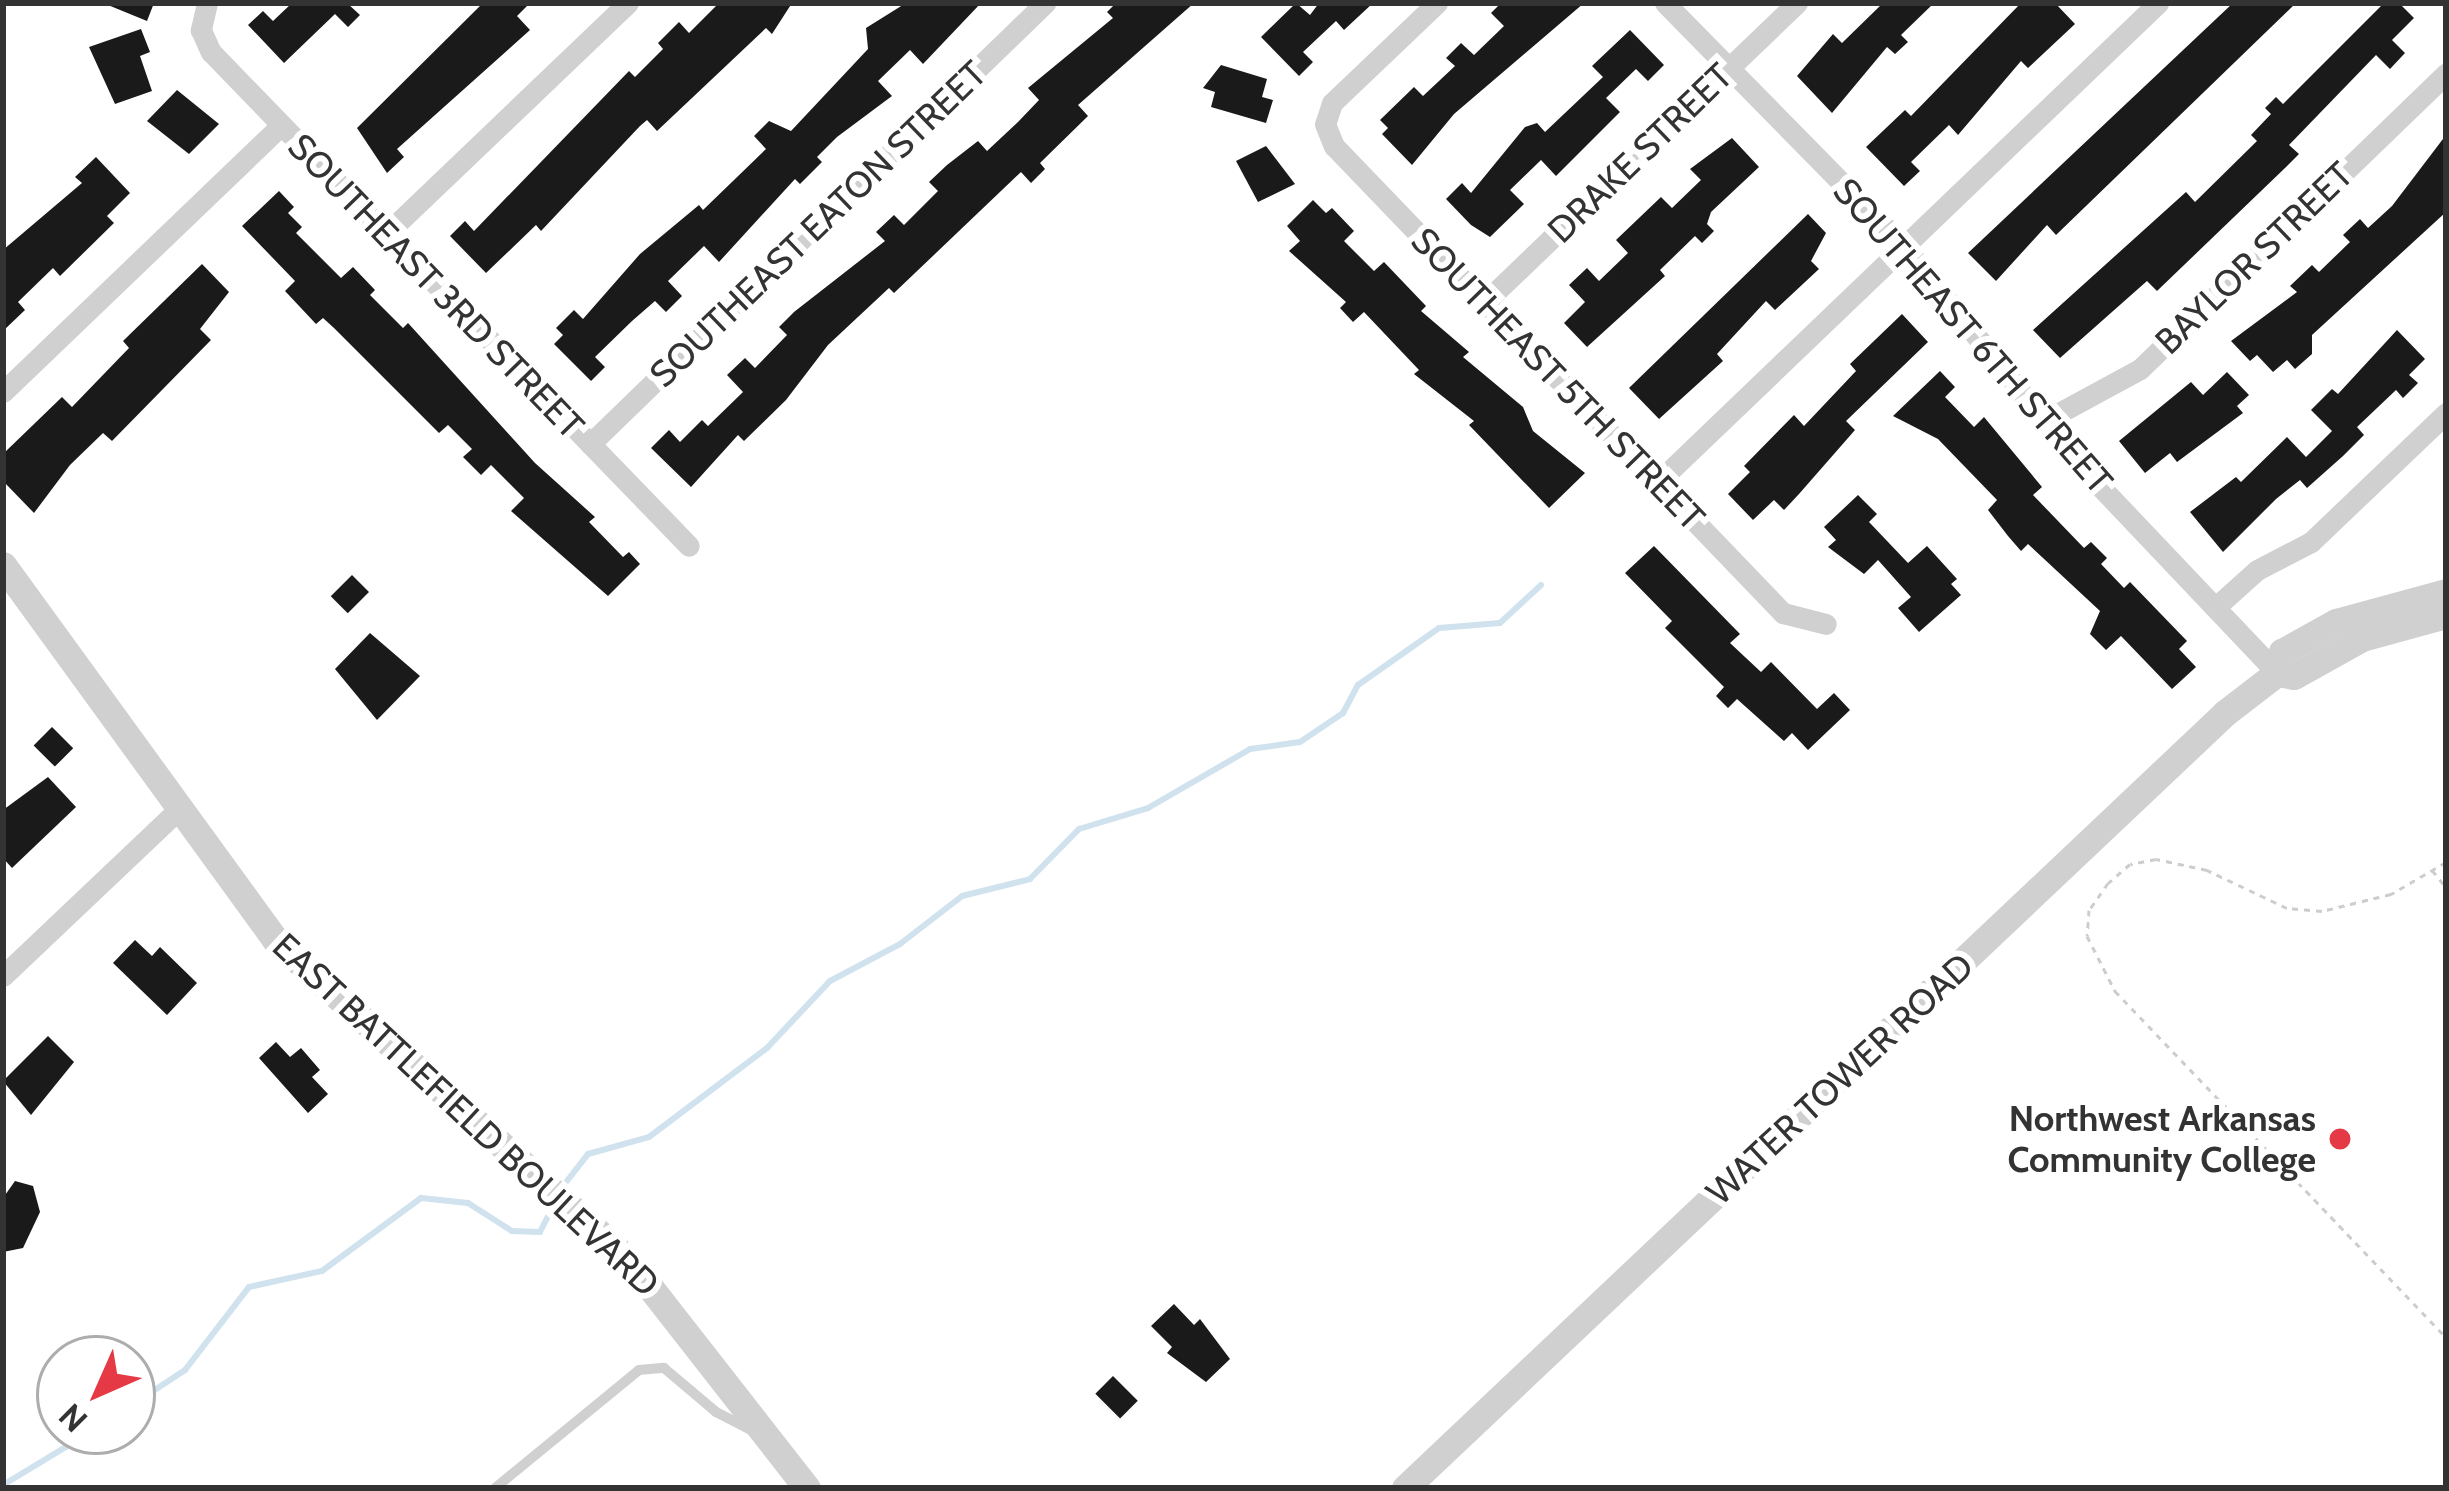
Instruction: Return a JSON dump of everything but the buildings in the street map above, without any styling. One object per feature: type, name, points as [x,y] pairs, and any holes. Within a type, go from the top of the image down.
[{"type":"street","points":[[386,234],[628,3]]},
{"type":"street","name":"SOUTHEAST EATON STREET","points":[[590,445],[1045,3]]},
{"type":"street","name":"SOUTHEAST 5TH STREET","points":[[1437,3],[1332,103],[1325,124],[1334,146],[1783,614],[1826,624]]},
{"type":"street","name":"SOUTHEAST 6TH STREET","points":[[1665,3],[1906,248],[2046,420],[2277,673]]},
{"type":"street","name":"DRAKE STREET","points":[[1484,303],[1796,3]]},
{"type":"street","points":[[1657,483],[2158,3]]},
{"type":"street","name":"SOUTHEAST 3RD STREET","points":[[205,9],[211,52],[689,547]]},
{"type":"street","name":"BAYLOR STREET","points":[[2046,420],[2140,369],[2446,74]]},
{"type":"street","points":[[3,392],[280,125]]},
{"type":"street","points":[[2218,605],[2257,570],[2311,542],[2446,413]]},
{"type":"street","name":"EAST BATTLEFIELD BOULEVARD","points":[[3,565],[277,941],[326,991],[628,1259],[807,1488]]},
{"type":"street","name":"WATER TOWER ROAD","points":[[1405,1488],[2224,713],[2277,673],[2282,652],[2336,622],[2446,592]]},
{"type":"street","name":"WATER TOWER ROAD","points":[[2277,673],[2294,676],[2362,638],[2446,614]]},
{"type":"street","points":[[3,976],[178,810]]},
{"type":"lane","points":[[495,1488],[640,1370],[664,1368],[716,1412],[766,1435]]},
{"type":"path","points":[[2446,862],[2391,893],[2322,911],[2287,908],[2207,870],[2156,859],[2130,865],[2108,883],[2090,910],[2087,936],[2115,991],[2446,1337]]},
{"type":"path","points":[[2432,870],[2446,887]]},
{"type":"waterway","points":[[567,1181],[588,1154],[649,1137],[767,1048],[830,981],[900,944],[962,896],[1030,879],[1079,829],[1148,808],[1250,749],[1300,742],[1343,713],[1358,685],[1439,628],[1500,623],[1541,585]]},
{"type":"waterway","points":[[156,1389],[185,1370],[249,1287],[322,1271],[421,1198],[468,1203],[512,1231],[540,1232],[550,1212]]},
{"type":"waterway","points":[[3,1485],[52,1455]]},
{"type":"place","name":"Northwest Arkansas Community College","points":[[2340,1139]]}]
